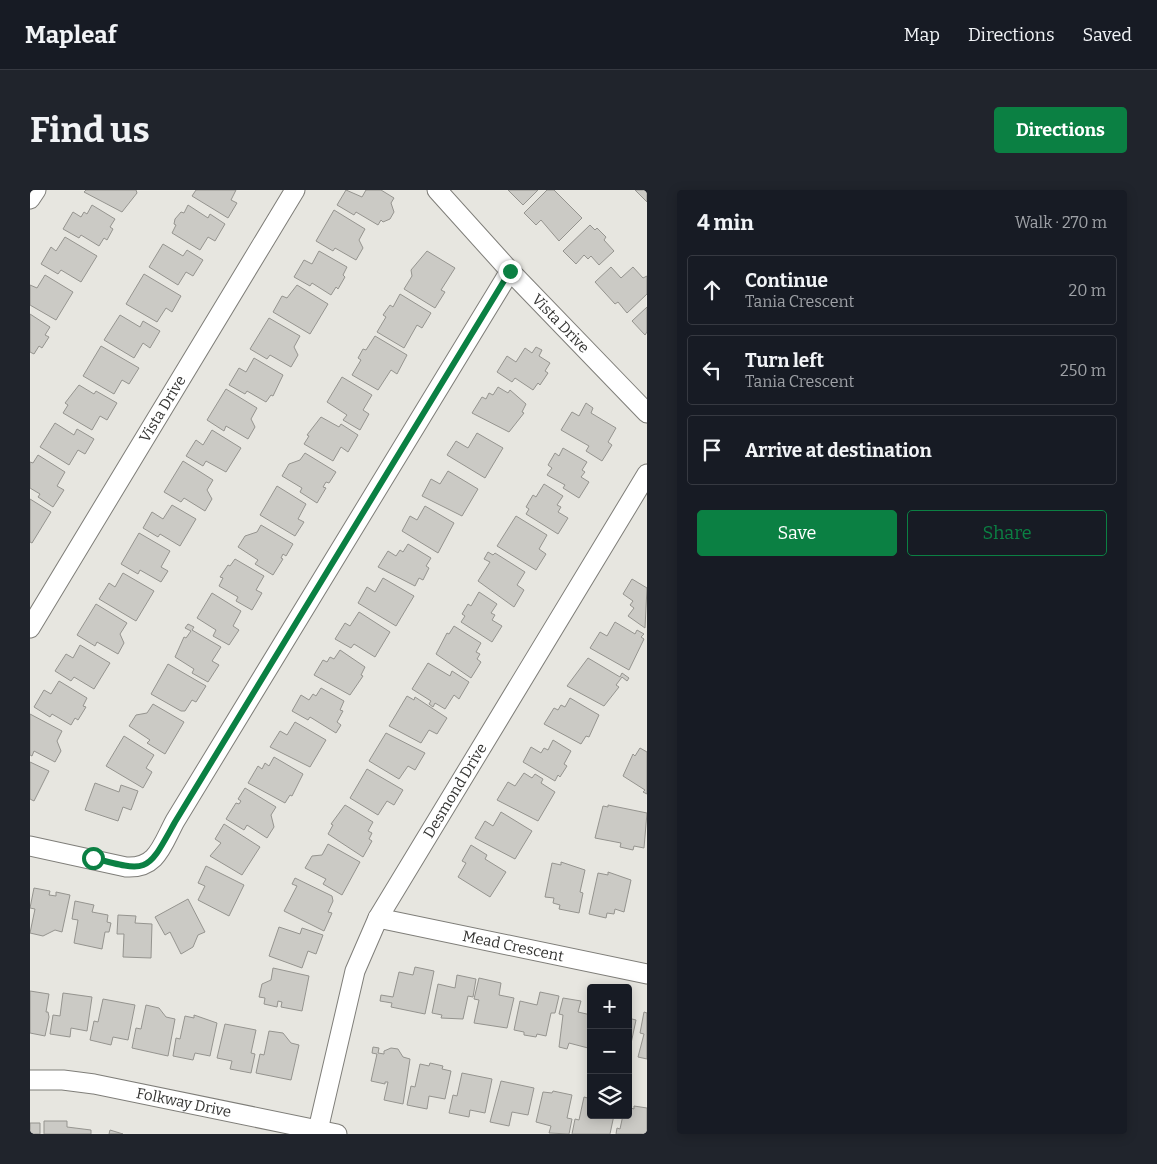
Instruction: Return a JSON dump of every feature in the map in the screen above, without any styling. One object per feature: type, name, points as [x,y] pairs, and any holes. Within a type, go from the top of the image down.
[{"type":"street","points":[[30,199],[36,190]]},
{"type":"street","name":"Vista Drive","points":[[30,628],[295,190]]},
{"type":"street","name":"Vista Drive","points":[[437,190],[510,271],[647,413]]},
{"type":"street","points":[[30,846],[126,867],[139,868],[154,860],[180,813],[510,271]]},
{"type":"street","name":"Desmond Drive","points":[[318,1130],[354,971],[378,918],[552,627],[647,474]]},
{"type":"street","name":"Mead Crescent","points":[[378,918],[647,974]]},
{"type":"street","name":"Folkway Drive","points":[[30,1080],[62,1080],[94,1084],[337,1134]]},
{"type":"building","points":[[86,190],[136,190],[137,193],[122,212],[84,192]]},
{"type":"building","points":[[196,190],[236,190],[231,200],[237,203],[228,218],[192,196]]},
{"type":"building","points":[[346,190],[362,197],[366,190],[381,190],[394,198],[391,203],[394,212],[390,219],[383,222],[381,220],[378,225],[356,212],[354,215],[337,205]]},
{"type":"building","points":[[508,190],[538,190],[523,205]]},
{"type":"building","points":[[547,190],[554,190],[582,218],[559,241],[541,220],[536,225],[524,213]]},
{"type":"building","points":[[635,190],[647,190],[647,202]]},
{"type":"building","points":[[92,205],[115,219],[110,227],[113,229],[107,240],[104,238],[99,246],[81,235],[79,238],[63,229],[73,212],[81,217],[84,212],[87,214]]},
{"type":"building","points":[[188,205],[208,218],[210,214],[225,224],[215,241],[208,237],[200,250],[172,233],[176,225],[174,224],[175,219],[181,212],[184,213]]},
{"type":"building","points":[[334,210],[365,229],[359,240],[363,248],[356,260],[335,248],[333,251],[316,241]]},
{"type":"building","points":[[590,225],[595,230],[597,228],[606,237],[604,240],[614,251],[599,265],[591,256],[588,259],[584,255],[576,264],[563,251]]},
{"type":"building","points":[[65,237],[97,256],[81,282],[61,270],[58,274],[41,264],[51,247],[56,251]]},
{"type":"building","points":[[163,244],[183,256],[187,250],[203,260],[193,276],[186,272],[178,285],[149,267]]},
{"type":"building","points":[[319,251],[347,267],[343,275],[345,277],[338,289],[336,287],[331,295],[312,283],[310,286],[294,277],[304,260],[312,264]]},
{"type":"building","points":[[427,251],[455,268],[441,290],[445,292],[435,308],[404,289],[412,276],[411,270]]},
{"type":"building","points":[[611,267],[621,278],[633,267],[643,278],[647,276],[647,294],[627,313],[618,302],[615,304],[595,282]]},
{"type":"building","points":[[144,274],[181,296],[172,312],[166,308],[157,322],[126,304]]},
{"type":"building","points":[[45,275],[73,292],[56,320],[30,305],[30,285],[37,288]]},
{"type":"building","points":[[297,285],[328,304],[310,334],[273,312],[282,296],[287,298]]},
{"type":"building","points":[[400,294],[431,313],[422,328],[417,325],[404,348],[377,332],[386,317],[383,315],[390,305],[393,307]]},
{"type":"building","points":[[647,307],[647,332],[645,335],[632,321]]},
{"type":"building","points":[[30,314],[50,327],[45,335],[49,337],[42,348],[39,346],[34,354],[30,352]]},
{"type":"building","points":[[120,315],[140,327],[143,321],[160,331],[150,348],[143,343],[134,358],[104,340]]},
{"type":"building","points":[[269,318],[300,336],[294,347],[298,355],[291,367],[270,355],[267,359],[250,349]]},
{"type":"building","points":[[375,336],[407,355],[397,374],[391,370],[378,390],[352,375],[361,360],[358,358],[363,349],[366,350]]},
{"type":"building","points":[[101,346],[139,368],[129,384],[122,380],[114,394],[83,376]]},
{"type":"building","points":[[536,347],[542,350],[539,356],[550,363],[545,371],[548,373],[540,385],[538,383],[533,390],[515,378],[512,382],[497,372],[507,356],[516,362],[525,348],[532,353]]},
{"type":"building","points":[[254,358],[283,375],[273,396],[271,395],[266,402],[247,391],[245,394],[229,385],[239,368],[246,372]]},
{"type":"building","points":[[342,377],[372,395],[363,410],[369,414],[360,430],[343,420],[347,415],[327,402]]},
{"type":"building","points":[[79,385],[94,394],[96,391],[117,403],[107,420],[100,416],[92,430],[63,413],[68,405],[65,403]]},
{"type":"building","points":[[498,387],[508,393],[510,390],[526,404],[522,412],[524,413],[509,432],[472,413],[482,397],[486,399],[489,393],[493,395]]},
{"type":"building","points":[[226,389],[257,408],[251,419],[255,427],[248,439],[226,426],[224,431],[207,420]]},
{"type":"building","points":[[586,403],[593,408],[591,413],[616,428],[608,442],[612,445],[602,461],[586,451],[589,446],[561,430],[572,412],[579,416]]},
{"type":"building","points":[[321,417],[339,427],[341,424],[358,435],[348,452],[341,447],[333,461],[304,444],[309,436],[307,435]]},
{"type":"building","points":[[55,423],[74,435],[77,429],[94,439],[85,454],[78,450],[69,465],[40,447]]},
{"type":"building","points":[[212,430],[241,448],[226,472],[206,461],[203,466],[186,456],[196,440],[203,445]]},
{"type":"building","points":[[477,433],[503,448],[485,478],[447,455],[456,441],[468,448]]},
{"type":"building","points":[[563,448],[587,462],[582,470],[585,472],[581,477],[589,482],[579,498],[563,488],[565,485],[547,475],[552,468],[548,465],[555,453],[559,456]]},
{"type":"building","points":[[305,453],[336,472],[329,483],[326,482],[323,487],[326,488],[317,503],[300,492],[302,488],[282,476],[289,464],[300,460]]},
{"type":"building","points":[[38,455],[65,472],[57,486],[64,490],[53,507],[38,497],[40,494],[30,488],[30,462],[33,463]]},
{"type":"building","points":[[183,461],[213,480],[207,490],[212,499],[205,511],[184,498],[181,502],[164,492]]},
{"type":"building","points":[[448,471],[478,489],[462,516],[422,496],[431,479],[440,484]]},
{"type":"building","points":[[544,484],[563,496],[557,505],[561,507],[558,512],[568,518],[558,534],[526,514],[529,509],[526,507],[533,495],[536,497]]},
{"type":"building","points":[[277,486],[306,504],[298,519],[304,522],[295,536],[260,515]]},
{"type":"building","points":[[30,499],[51,512],[32,543],[30,542]]},
{"type":"building","points":[[172,505],[196,519],[180,546],[160,534],[158,537],[143,528],[152,512],[163,519]]},
{"type":"building","points":[[425,506],[454,523],[438,553],[402,531],[410,516],[417,520]]},
{"type":"building","points":[[516,516],[547,535],[539,549],[546,554],[536,570],[497,546]]},
{"type":"building","points":[[261,525],[293,544],[286,556],[283,554],[281,558],[283,559],[273,575],[255,564],[258,560],[238,547],[245,536],[257,532]]},
{"type":"building","points":[[139,533],[170,551],[161,567],[168,571],[161,582],[140,570],[138,574],[121,564]]},
{"type":"building","points":[[408,544],[431,558],[426,566],[429,568],[423,580],[419,578],[415,586],[378,567],[388,551],[396,556],[400,550],[403,552]]},
{"type":"building","points":[[488,552],[493,555],[495,553],[525,572],[517,585],[524,590],[514,607],[478,581],[490,562],[484,559]]},
{"type":"building","points":[[235,559],[264,576],[256,590],[262,593],[252,610],[236,601],[238,597],[219,586],[223,578],[220,577],[228,565],[230,566]]},
{"type":"building","points":[[123,573],[154,591],[136,621],[99,599],[109,583],[115,587]]},
{"type":"building","points":[[383,578],[414,596],[396,626],[358,603],[367,587],[375,592]]},
{"type":"building","points":[[632,579],[647,588],[645,628],[628,616],[634,608],[630,605],[633,601],[623,594]]},
{"type":"building","points":[[479,592],[497,604],[491,613],[495,615],[492,620],[502,626],[492,642],[461,622],[465,616],[462,614],[468,604],[471,606]]},
{"type":"building","points":[[212,593],[241,611],[233,626],[239,630],[229,645],[213,636],[216,630],[197,618]]},
{"type":"building","points":[[96,604],[127,623],[120,634],[124,643],[118,654],[97,642],[95,646],[77,635]]},
{"type":"building","points":[[359,612],[390,632],[375,657],[354,644],[351,648],[335,639],[345,623],[350,626]]},
{"type":"building","points":[[615,622],[635,634],[637,630],[644,634],[641,637],[644,639],[629,670],[590,648],[600,632],[607,636]]},
{"type":"building","points":[[188,624],[194,627],[192,630],[221,647],[212,661],[219,665],[208,682],[192,673],[194,669],[175,657],[184,637],[186,638],[191,631],[185,628]]},
{"type":"building","points":[[454,626],[481,643],[476,652],[480,654],[477,659],[481,662],[471,678],[436,654],[447,633],[449,634]]},
{"type":"building","points":[[80,645],[110,663],[94,689],[74,677],[71,681],[55,671],[66,654],[73,658]]},
{"type":"building","points":[[340,650],[365,667],[361,675],[363,676],[350,695],[314,675],[323,660],[327,662],[330,657],[334,659]]},
{"type":"building","points":[[588,658],[620,677],[622,673],[629,678],[627,681],[622,677],[616,685],[619,687],[604,706],[567,686]]},
{"type":"building","points":[[428,663],[450,676],[452,671],[469,682],[459,699],[454,695],[445,709],[435,703],[433,707],[429,704],[431,701],[412,689]]},
{"type":"building","points":[[168,664],[206,686],[196,702],[192,700],[185,711],[181,711],[151,694]]},
{"type":"building","points":[[59,681],[87,698],[83,706],[86,707],[78,720],[75,718],[71,725],[52,714],[50,717],[34,707],[44,690],[51,694]]},
{"type":"building","points":[[321,688],[344,701],[340,710],[343,711],[337,722],[341,725],[336,733],[310,717],[308,720],[292,711],[301,695],[309,700],[313,694],[316,696]]},
{"type":"building","points":[[407,696],[414,700],[415,697],[447,718],[437,734],[429,730],[421,743],[389,726]]},
{"type":"building","points":[[570,698],[599,715],[589,737],[586,736],[581,744],[544,724],[554,708],[558,710],[561,705],[565,707]]},
{"type":"building","points":[[153,704],[184,722],[165,754],[147,743],[150,740],[129,726],[136,715],[147,713]]},
{"type":"building","points":[[30,714],[62,731],[57,741],[61,751],[55,762],[34,751],[32,756],[30,755]]},
{"type":"building","points":[[295,722],[326,740],[310,767],[270,747],[280,731],[287,735]]},
{"type":"building","points":[[386,733],[425,753],[415,770],[408,766],[399,779],[369,761]]},
{"type":"building","points":[[124,736],[154,755],[146,768],[152,772],[143,788],[106,766]]},
{"type":"building","points":[[553,740],[571,751],[564,764],[567,766],[555,781],[523,762],[531,747],[541,753],[544,748],[548,750]]},
{"type":"building","points":[[640,748],[647,752],[647,794],[643,792],[645,790],[623,776],[633,754],[635,756]]},
{"type":"building","points":[[274,757],[303,774],[292,796],[290,795],[285,803],[248,783],[258,766],[262,769],[265,763],[269,766]]},
{"type":"building","points":[[30,762],[49,771],[34,801],[30,799]]},
{"type":"building","points":[[367,769],[403,790],[394,805],[387,801],[378,815],[350,798]]},
{"type":"building","points":[[524,773],[532,778],[535,774],[543,779],[541,783],[555,792],[538,821],[497,800],[508,782],[515,786]]},
{"type":"building","points":[[95,783],[119,792],[121,785],[138,791],[131,810],[123,807],[118,821],[85,810]]},
{"type":"building","points":[[245,788],[276,807],[271,815],[274,827],[267,838],[247,825],[244,830],[226,819],[236,803],[239,804],[241,801],[238,799]]},
{"type":"building","points":[[345,805],[373,822],[368,831],[372,833],[369,839],[372,841],[363,857],[328,834],[333,825],[331,824]]},
{"type":"building","points":[[608,805],[647,813],[644,848],[634,846],[633,850],[620,847],[621,843],[595,838],[603,806],[608,807]]},
{"type":"building","points":[[501,812],[532,831],[515,859],[475,838],[485,821],[493,826]]},
{"type":"building","points":[[224,824],[260,847],[242,875],[210,856],[221,843],[215,839]]},
{"type":"building","points":[[328,844],[360,862],[342,895],[323,884],[326,879],[305,868],[312,856],[322,855]]},
{"type":"building","points":[[471,845],[487,855],[485,859],[506,872],[490,897],[458,877],[466,863],[462,861]]},
{"type":"building","points":[[561,862],[585,870],[580,892],[583,893],[579,913],[559,909],[560,905],[553,903],[554,898],[545,897],[552,863],[561,865]]},
{"type":"building","points":[[206,866],[244,885],[229,916],[198,900],[205,886],[198,883]]},
{"type":"building","points":[[608,872],[631,880],[624,912],[615,909],[614,914],[607,913],[606,918],[589,914],[598,873],[608,875]]},
{"type":"building","points":[[295,878],[332,896],[333,901],[328,912],[332,913],[324,931],[284,911],[297,886],[292,884]]},
{"type":"building","points":[[34,888],[50,891],[49,895],[56,896],[56,892],[70,895],[62,932],[55,930],[43,936],[30,933],[35,909],[30,908]]},
{"type":"building","points":[[188,899],[205,932],[198,935],[193,947],[181,954],[170,932],[165,935],[155,917]]},
{"type":"building","points":[[75,901],[94,905],[92,912],[108,915],[107,922],[111,923],[109,932],[105,932],[102,949],[74,943],[78,920],[72,919]]},
{"type":"building","points":[[118,915],[136,916],[135,923],[152,924],[151,958],[123,957],[124,934],[117,934]]},
{"type":"building","points":[[279,927],[300,934],[302,928],[323,935],[316,954],[308,951],[302,968],[269,956]]},
{"type":"building","points":[[415,967],[434,971],[425,1014],[391,1007],[392,1003],[380,1001],[381,995],[393,997],[399,972],[413,975]]},
{"type":"building","points":[[273,968],[309,976],[302,1011],[281,1007],[282,1002],[278,1001],[277,1007],[264,1004],[265,998],[259,997],[262,984],[271,980]]},
{"type":"building","points":[[457,975],[476,979],[473,997],[468,996],[463,1019],[441,1018],[442,1015],[432,1013],[438,984],[455,988]]},
{"type":"building","points":[[479,978],[501,983],[499,995],[514,998],[507,1028],[474,1023],[479,1000],[474,999]]},
{"type":"building","points":[[30,991],[49,994],[46,1012],[48,1012],[49,1017],[45,1036],[30,1033]]},
{"type":"building","points":[[540,992],[559,996],[555,1013],[551,1013],[546,1036],[537,1034],[536,1037],[524,1035],[524,1032],[514,1030],[520,1001],[537,1005]]},
{"type":"building","points":[[63,993],[92,997],[87,1031],[71,1028],[70,1037],[50,1034],[53,1015],[60,1016]]},
{"type":"building","points":[[563,998],[581,1001],[578,1012],[587,1014],[587,1048],[569,1043],[567,1049],[559,1047],[563,1015],[559,1014]]},
{"type":"building","points":[[103,999],[135,1005],[128,1040],[113,1037],[111,1045],[90,1040],[94,1021],[98,1022]]},
{"type":"building","points":[[146,1005],[159,1008],[166,1017],[175,1019],[168,1056],[132,1048],[136,1028],[141,1029]]},
{"type":"building","points":[[644,1012],[647,1013],[647,1059],[638,1057],[644,1034],[640,1033]]},
{"type":"building","points":[[194,1015],[217,1023],[210,1056],[195,1053],[193,1060],[173,1056],[176,1038],[180,1039],[185,1016],[194,1018]]},
{"type":"building","points":[[632,1019],[636,1020],[632,1039]]},
{"type":"building","points":[[225,1024],[256,1030],[251,1053],[255,1054],[251,1073],[230,1069],[232,1061],[217,1058]]},
{"type":"building","points":[[269,1031],[283,1033],[291,1043],[299,1045],[291,1080],[256,1073],[260,1054],[264,1055]]},
{"type":"building","points":[[373,1047],[379,1048],[378,1053],[384,1054],[384,1051],[391,1048],[398,1049],[403,1057],[410,1059],[403,1104],[384,1100],[388,1082],[385,1082],[385,1084],[371,1081],[377,1054],[372,1053]]},
{"type":"building","points":[[430,1063],[443,1066],[442,1069],[451,1071],[445,1099],[429,1096],[427,1109],[407,1105],[411,1086],[415,1087],[420,1064],[429,1066]]},
{"type":"building","points":[[462,1073],[492,1079],[485,1113],[470,1110],[469,1117],[449,1113],[453,1095],[457,1096]]},
{"type":"building","points":[[501,1081],[534,1088],[528,1115],[512,1112],[509,1126],[490,1122]]},
{"type":"building","points":[[553,1091],[572,1095],[567,1118],[572,1119],[569,1134],[549,1133],[551,1126],[536,1122],[543,1092],[552,1093]]},
{"type":"building","points":[[584,1097],[587,1098],[587,1119],[613,1119],[610,1134],[572,1134],[575,1119],[579,1120]]},
{"type":"building","points":[[634,1106],[647,1108],[647,1134],[616,1134],[617,1128],[620,1129],[622,1119],[632,1119],[632,1108],[634,1109]]},
{"type":"building","points":[[44,1121],[67,1121],[67,1127],[91,1130],[91,1134],[44,1134]]},
{"type":"building","points":[[30,1123],[40,1123],[40,1134],[30,1134]]},
{"type":"building","points":[[110,1130],[123,1134],[109,1134]]},
{"type":"route","points":[[93,858],[126,867],[139,868],[154,860],[175,822],[510,271]]}]
